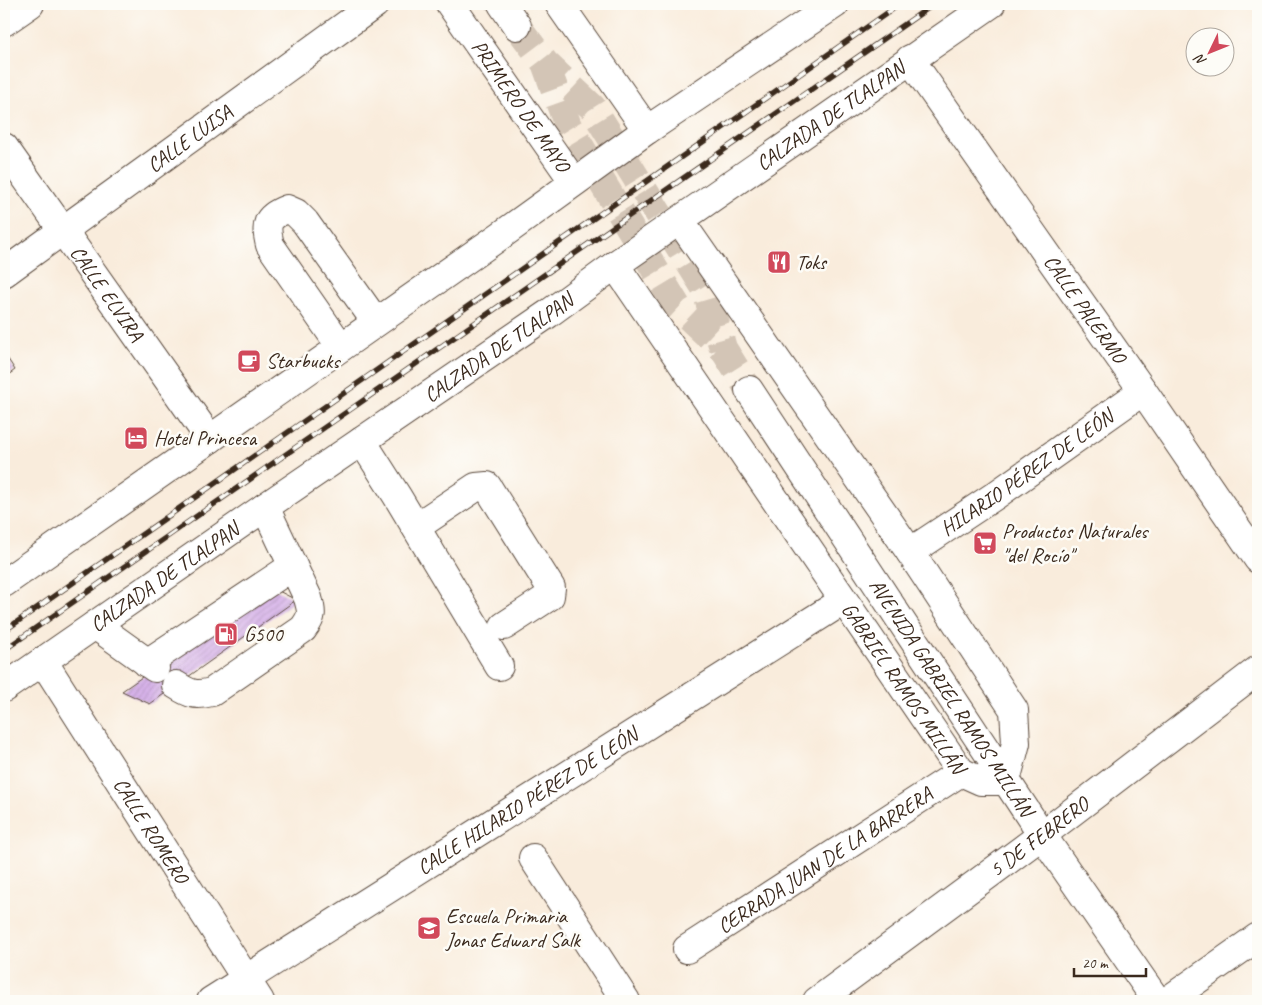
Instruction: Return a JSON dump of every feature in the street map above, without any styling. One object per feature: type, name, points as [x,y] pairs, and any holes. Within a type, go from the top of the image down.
[{"type":"main road","points":[[4,22],[30,4]]},
{"type":"main road","name":"CALLE LUISA","points":[[4,273],[375,4]]},
{"type":"main road","name":"PRIMERO DE MAYO","points":[[450,4],[574,182]]},
{"type":"main road","points":[[502,4],[517,26]]},
{"type":"main road","points":[[559,4],[647,130]]},
{"type":"main road","points":[[4,583],[647,130],[835,4]]},
{"type":"main road","name":"CALZADA DE TLALPAN","points":[[4,688],[264,507],[548,314],[614,265],[991,4]]},
{"type":"main road","name":"CALLE PALERMO","points":[[910,59],[1143,391],[1258,559]]},
{"type":"main road","name":"CALLE ELVIRA","points":[[4,147],[210,439]]},
{"type":"main road","points":[[341,347],[270,245],[267,232],[268,221],[276,213],[287,209],[296,213],[305,222],[376,322]]},
{"type":"main road","points":[[680,221],[910,552],[1014,710],[1016,744],[1006,781]]},
{"type":"main road","name":"GABRIEL RAMOS MILLÁN","points":[[614,265],[961,772],[981,781],[1006,781]]},
{"type":"main road","name":"AVENIDA GABRIEL RAMOS MILLÁN","points":[[749,390],[1042,835],[1157,1001]]},
{"type":"main road","name":"HILARIO PÉREZ DE LEÓN","points":[[910,552],[996,495],[1143,391]]},
{"type":"main road","points":[[362,441],[499,666]]},
{"type":"main road","points":[[416,527],[476,487],[486,486],[551,588],[550,596],[504,626]]},
{"type":"main road","points":[[176,685],[187,692],[198,695],[212,692],[303,629],[309,621],[312,613],[308,598],[264,507]]},
{"type":"main road","points":[[95,625],[151,666],[293,566]]},
{"type":"main road","name":"CALLE HILARIO PÉREZ DE LEÓN","points":[[211,1001],[843,601]]},
{"type":"main road","name":"CALLE ROMERO","points":[[43,661],[260,1001]]},
{"type":"main road","name":"5 DE FEBRERO","points":[[817,1001],[1042,835],[1258,670]]},
{"type":"main road","name":"CERRADA JUAN DE LA BARRERA","points":[[687,949],[961,772]]},
{"type":"main road","points":[[533,858],[626,1001]]},
{"type":"main road","points":[[1167,1001],[1258,937]]},
{"type":"building","points":[[4,353],[15,370],[4,378]]},
{"type":"building","name":"G500","points":[[271,587],[296,600],[150,704],[122,691]]},
{"type":"tunnel","points":[[517,26],[545,63],[592,107],[705,288],[723,348]]},
{"type":"tunnel","points":[[545,63],[568,126],[677,306],[724,350],[749,390]]},
{"type":"railway","points":[[4,631],[900,4]]},
{"type":"railway","points":[[4,650],[934,4]]},
{"type":"place","name":"Toks","points":[[779,262]]},
{"type":"place","name":"Starbucks","points":[[249,361]]},
{"type":"place","name":"Hotel Princesa","points":[[136,438]]},
{"type":"place","name":"Productos Naturales \"del Rocío\"","points":[[985,543]]},
{"type":"place","name":"G500","points":[[226,634]]},
{"type":"place","name":"Escuela Primaria Jonas Edward Salk","points":[[429,928]]}]
